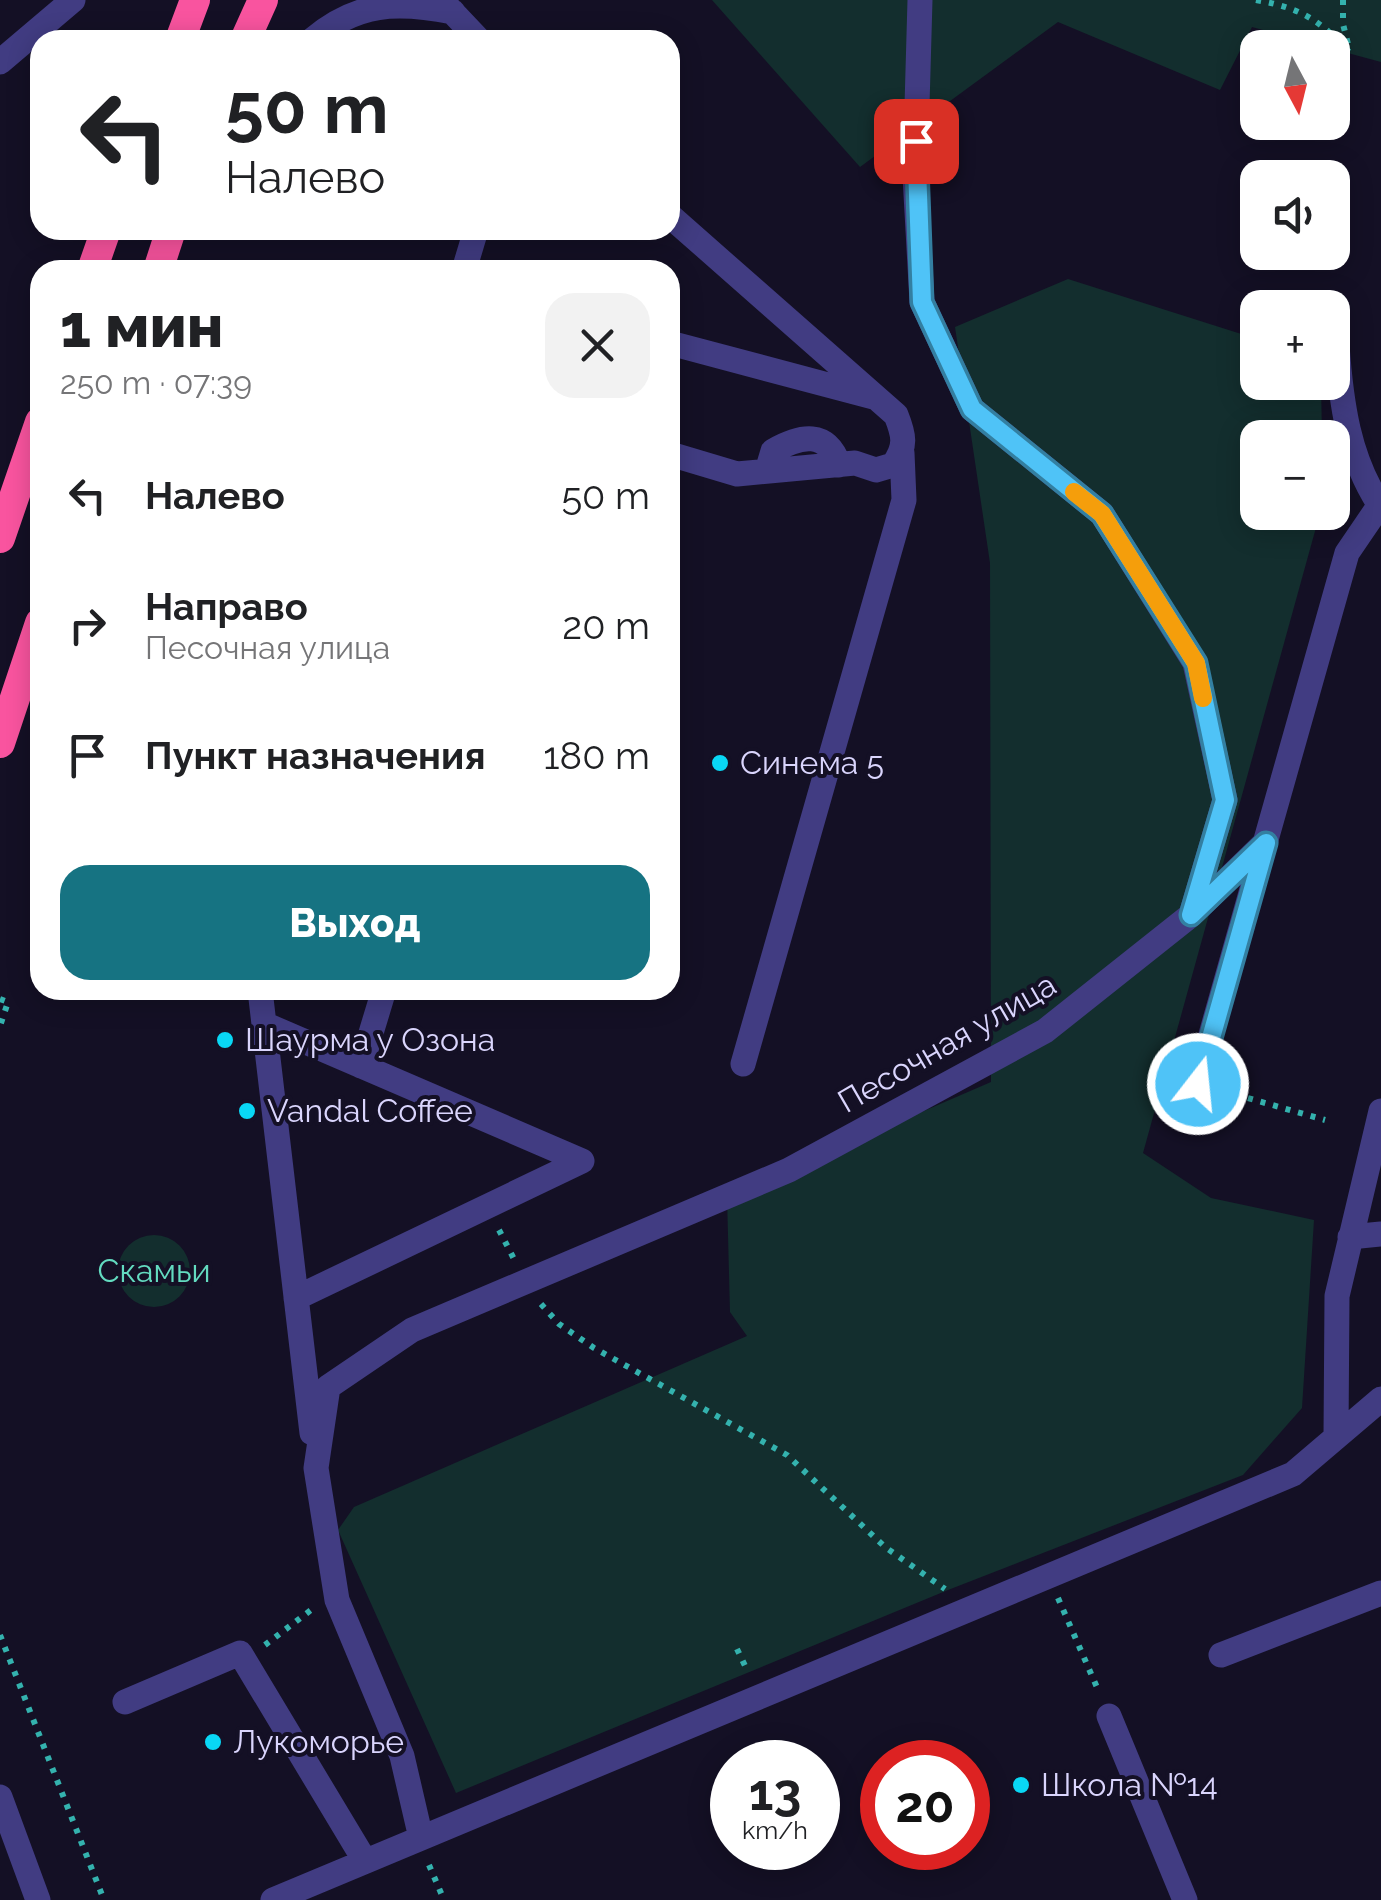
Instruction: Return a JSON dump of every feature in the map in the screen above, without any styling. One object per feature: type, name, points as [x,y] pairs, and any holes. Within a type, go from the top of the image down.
[{"type":"highway","points":[[184,30],[195,0]]},
{"type":"highway","points":[[250,30],[263,0]]},
{"type":"highway","points":[[0,538],[30,451]]},
{"type":"highway","points":[[0,743],[30,653]]},
{"type":"street","points":[[38,30],[73,0]]},
{"type":"street","points":[[920,0],[916,176],[922,302],[972,409],[1102,514],[1196,663],[1225,800],[1191,915]]},
{"type":"street","points":[[324,30],[366,9],[410,4],[447,6],[470,30]]},
{"type":"street","points":[[0,62],[30,37]]},
{"type":"street","points":[[680,225],[896,415],[904,436],[904,500],[742,1064]]},
{"type":"street","points":[[680,345],[878,399]]},
{"type":"street","points":[[1198,1084],[1347,553],[1380,507],[1355,455],[1341,400]]},
{"type":"street","points":[[680,457],[737,474],[855,463],[876,470],[894,465],[902,452]]},
{"type":"street","name":"Песочная улица","points":[[419,1838],[402,1756],[337,1600],[316,1468],[328,1386],[412,1330],[789,1170],[1045,1031],[1191,915],[1266,843]]},
{"type":"street","points":[[261,1000],[316,1468]]},
{"type":"street","points":[[361,1066],[381,1000]]},
{"type":"street","points":[[264,1024],[582,1161],[296,1298]]},
{"type":"street","points":[[1336,1435],[1337,1296],[1381,1111]]},
{"type":"street","points":[[1350,1238],[1381,1234]]},
{"type":"street","points":[[272,1900],[1293,1474],[1381,1399]]},
{"type":"street","points":[[1220,1655],[1381,1593]]},
{"type":"street","points":[[126,1702],[240,1653],[365,1861]]},
{"type":"street","points":[[1109,1716],[1185,1900]]},
{"type":"street","points":[[0,1797],[37,1898]]},
{"type":"street","points":[[0,1846],[37,1898]]},
{"type":"path","points":[[1256,0],[1279,4],[1323,23],[1350,53],[1343,24],[1343,0]]},
{"type":"path","points":[[0,1026],[4,1000]]},
{"type":"path","points":[[1198,1084],[1325,1120]]},
{"type":"path","points":[[487,1207],[526,1282],[559,1324],[594,1348],[787,1455],[885,1547],[972,1608]]},
{"type":"path","points":[[1048,1576],[1109,1716]]},
{"type":"path","points":[[244,1661],[323,1600]]},
{"type":"path","points":[[0,1635],[104,1900]]},
{"type":"path","points":[[737,1649],[748,1672]]},
{"type":"path","points":[[419,1838],[444,1900]]},
{"type":"green space","points":[[712,0],[1381,0],[1381,62],[1350,54],[1350,30],[1252,27],[1240,30],[1240,51],[1220,90],[1058,22],[860,167]]},
{"type":"green space","points":[[1068,279],[1240,334],[1240,400],[1321,400],[1322,420],[1240,420],[1240,530],[1315,530],[1143,1153],[1211,1198],[1314,1220],[1302,1408],[1243,1475],[948,1590],[456,1793],[338,1530],[354,1507],[747,1336],[730,1312],[727,1196],[991,1082],[990,563],[955,327]]},
{"type":"green space","name":"Скамьи","points":[[154,1235],[168,1237],[180,1245],[188,1257],[188,1285],[180,1297],[168,1305],[154,1307],[140,1305],[128,1297],[120,1285],[118,1271],[120,1257],[128,1245],[140,1237]]},
{"type":"slow traffic","points":[[1074,492],[1102,514],[1196,663],[1203,698]]},
{"type":"place","name":"Синема 5","points":[[720,763]]},
{"type":"place","name":"Шаурма у Озона","points":[[225,1040]]},
{"type":"place","name":"Vandal Coffee","points":[[247,1111]]},
{"type":"place","name":"Лукоморье","points":[[213,1742]]},
{"type":"place","name":"Школа №14","points":[[1021,1785]]},
{"type":"route","points":[[916,141],[922,302],[972,409],[1102,514],[1196,663],[1225,800],[1191,915],[1266,843],[1198,1084]]}]
